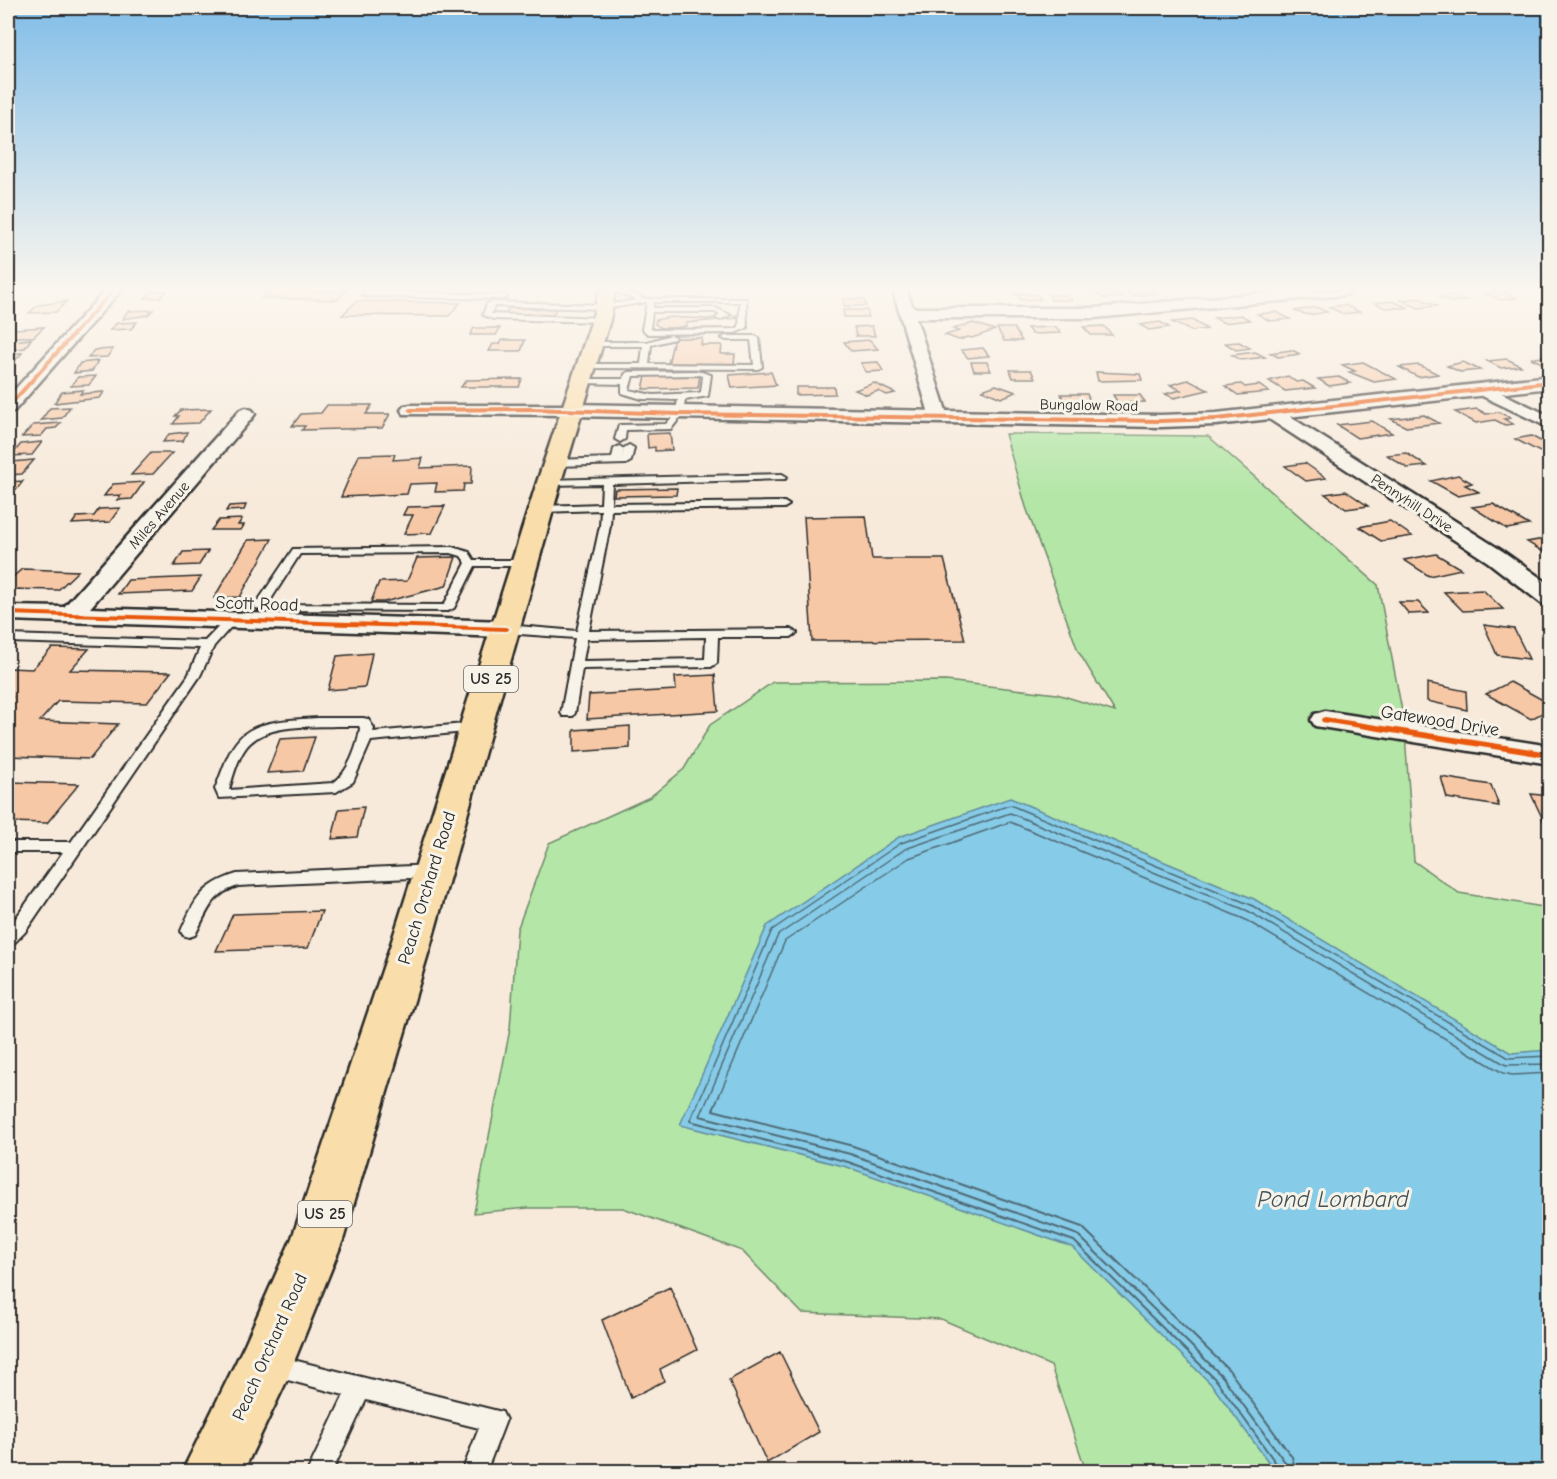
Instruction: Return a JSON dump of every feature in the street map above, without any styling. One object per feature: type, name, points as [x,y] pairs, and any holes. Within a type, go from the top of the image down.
[{"type":"main road","name":"Peach Orchard Road","points":[[212,1472],[265,1364],[317,1240],[410,947],[571,410],[588,360]]},
{"type":"street","points":[[8,407],[51,360]]},
{"type":"street","points":[[921,360],[939,417]]},
{"type":"street","name":"Bungalow Road","points":[[410,410],[571,410],[681,406],[939,417],[1161,421],[1272,413],[1550,382]]},
{"type":"street","points":[[1482,389],[1550,423]]},
{"type":"street","name":"Pennyhill Drive","points":[[1272,413],[1496,557],[1550,598]]},
{"type":"street","name":"Miles Avenue","points":[[71,615],[246,414]]},
{"type":"street","name":"Scott Road","points":[[8,613],[231,620],[329,616],[506,629]]},
{"type":"street","name":"Gatewood Drive","points":[[1325,720],[1550,755]]},
{"type":"lane","points":[[645,366],[646,360]]},
{"type":"lane","points":[[584,374],[645,366],[758,367],[757,360]]},
{"type":"lane","points":[[549,485],[616,461],[632,427],[668,427],[681,406],[705,394],[707,375],[698,373],[628,378],[584,374]]},
{"type":"lane","points":[[628,378],[626,391],[630,394],[681,406]]},
{"type":"lane","points":[[549,485],[607,481],[782,477]]},
{"type":"lane","points":[[568,712],[605,526],[607,481]]},
{"type":"lane","points":[[549,485],[606,507],[784,505]]},
{"type":"lane","points":[[452,550],[465,554],[471,563],[448,608],[329,616],[260,607],[297,551],[452,550]]},
{"type":"lane","points":[[471,563],[526,563]]},
{"type":"lane","points":[[8,939],[19,928],[194,676],[208,645],[231,620]]},
{"type":"lane","points":[[506,629],[582,634],[791,633]]},
{"type":"lane","points":[[577,665],[711,663],[712,633]]},
{"type":"lane","points":[[8,638],[208,645]]},
{"type":"lane","points":[[363,722],[367,728],[366,737],[348,779],[336,787],[224,795],[222,789],[244,742],[252,734],[269,728],[363,722]]},
{"type":"lane","points":[[366,737],[476,727]]},
{"type":"lane","points":[[8,847],[75,847]]},
{"type":"lane","points":[[189,931],[206,894],[219,885],[237,880],[433,871]]},
{"type":"lane","points":[[265,1364],[495,1420],[474,1472]]},
{"type":"lane","points":[[319,1472],[360,1387]]},
{"type":"green space","points":[[1005,434],[1208,436],[1378,585],[1404,721],[1414,861],[1459,893],[1549,908],[1549,1471],[1086,1471],[1051,1366],[941,1319],[802,1313],[742,1251],[623,1208],[528,1208],[474,1213],[510,1029],[517,930],[549,843],[650,797],[684,769],[710,725],[773,682],[946,681],[1057,694],[1115,712],[1078,651],[1026,507]]},
{"type":"water","name":"Pond Lombard","points":[[1010,798],[1254,899],[1511,1053],[1549,1050],[1549,1471],[1275,1471],[1212,1385],[1072,1247],[847,1167],[680,1125],[767,926],[899,837]]},
{"type":"building","points":[[669,360],[734,360],[734,364],[668,364]]},
{"type":"building","points":[[1509,360],[1521,366],[1501,368],[1487,361]]},
{"type":"building","points":[[1535,360],[1550,360],[1550,364]]},
{"type":"building","points":[[98,361],[92,371],[74,373],[80,363]]},
{"type":"building","points":[[878,362],[883,371],[866,372],[861,363]]},
{"type":"building","points":[[971,362],[987,362],[991,371],[974,371]]},
{"type":"building","points":[[1363,362],[1396,379],[1374,382],[1349,372],[1355,371],[1342,365]]},
{"type":"building","points":[[1463,362],[1480,370],[1460,372],[1447,366]]},
{"type":"building","points":[[1419,365],[1438,374],[1418,377],[1399,367]]},
{"type":"building","points":[[1010,370],[1031,370],[1035,378],[1013,378]]},
{"type":"building","points":[[771,372],[776,385],[732,388],[729,375]]},
{"type":"building","points":[[1096,372],[1140,374],[1142,380],[1098,381]]},
{"type":"building","points":[[700,375],[698,388],[643,389],[646,376]]},
{"type":"building","points":[[96,376],[89,385],[71,386],[78,377]]},
{"type":"building","points":[[1288,376],[1296,382],[1303,381],[1315,388],[1285,391],[1269,381]]},
{"type":"building","points":[[1339,377],[1350,383],[1329,386],[1318,379]]},
{"type":"building","points":[[522,379],[519,387],[461,387],[466,380]]},
{"type":"building","points":[[1188,380],[1208,390],[1174,398],[1165,394],[1181,390],[1170,385]]},
{"type":"building","points":[[874,383],[895,393],[887,395],[878,391],[867,395],[855,390]]},
{"type":"building","points":[[1241,384],[1245,387],[1259,385],[1269,392],[1238,395],[1225,386]]},
{"type":"building","points":[[996,385],[1016,392],[1001,398],[982,390]]},
{"type":"building","points":[[796,387],[834,387],[835,394],[796,395]]},
{"type":"building","points":[[83,390],[80,394],[104,392],[100,398],[54,403],[62,392]]},
{"type":"building","points":[[1061,394],[1087,394],[1090,401],[1064,401]]},
{"type":"building","points":[[1113,395],[1140,395],[1145,402],[1118,403]]},
{"type":"building","points":[[327,405],[372,405],[366,414],[390,414],[382,428],[302,430],[305,426],[292,426],[301,414],[321,413]]},
{"type":"building","points":[[70,407],[62,418],[41,420],[50,408]]},
{"type":"building","points":[[211,409],[199,423],[173,424],[179,416],[175,416],[181,410]]},
{"type":"building","points":[[1477,409],[1486,414],[1499,412],[1511,418],[1504,419],[1513,424],[1505,425],[1495,420],[1476,423],[1455,412]]},
{"type":"building","points":[[1424,415],[1439,423],[1406,427],[1391,419]]},
{"type":"building","points":[[1372,421],[1392,433],[1357,438],[1337,425]]},
{"type":"building","points":[[61,423],[56,428],[47,429],[41,436],[22,437],[33,425]]},
{"type":"building","points":[[187,432],[183,441],[163,442],[169,434]]},
{"type":"building","points":[[670,433],[672,450],[655,451],[655,447],[648,448],[647,434]]},
{"type":"building","points":[[1531,436],[1550,446],[1550,451],[1540,452],[1515,439]]},
{"type":"building","points":[[42,442],[32,455],[11,456],[21,444]]},
{"type":"building","points":[[151,453],[172,453],[153,474],[131,475]]},
{"type":"building","points":[[1406,453],[1427,466],[1407,468],[1387,455]]},
{"type":"building","points":[[395,454],[393,460],[423,458],[420,468],[472,466],[471,484],[464,484],[463,491],[435,492],[437,483],[410,484],[407,494],[341,497],[359,455]]},
{"type":"building","points":[[34,460],[22,474],[8,475],[8,467],[12,462]]},
{"type":"building","points":[[1305,463],[1326,478],[1306,481],[1285,466]]},
{"type":"building","points":[[1458,475],[1472,483],[1465,485],[1479,492],[1458,496],[1431,481]]},
{"type":"building","points":[[23,481],[17,489],[8,489],[8,482]]},
{"type":"building","points":[[144,482],[132,499],[117,500],[121,495],[104,496],[113,484]]},
{"type":"building","points":[[677,488],[676,495],[614,496],[615,489]]},
{"type":"building","points":[[1346,491],[1368,506],[1346,509],[1325,494]]},
{"type":"building","points":[[1493,504],[1529,525],[1507,529],[1472,507]]},
{"type":"building","points":[[246,505],[244,510],[226,511],[229,506]]},
{"type":"building","points":[[445,506],[432,533],[404,534],[413,515],[403,515],[407,507]]},
{"type":"building","points":[[120,508],[110,522],[72,524],[77,517],[94,516],[99,509]]},
{"type":"building","points":[[866,516],[872,559],[944,559],[965,640],[812,641],[804,517]]},
{"type":"building","points":[[242,519],[238,525],[244,525],[241,530],[211,530],[219,520]]},
{"type":"building","points":[[1390,521],[1412,536],[1381,541],[1359,527]]},
{"type":"building","points":[[1550,538],[1550,556],[1527,542]]},
{"type":"building","points":[[272,539],[240,597],[214,598],[248,540]]},
{"type":"building","points":[[208,551],[199,565],[174,566],[183,552]]},
{"type":"building","points":[[1436,554],[1461,569],[1429,576],[1404,560]]},
{"type":"building","points":[[456,557],[446,586],[384,602],[371,602],[379,582],[407,581],[417,558]]},
{"type":"building","points":[[22,569],[78,571],[58,590],[8,589],[8,581]]},
{"type":"building","points":[[201,577],[192,591],[118,594],[128,580]]},
{"type":"building","points":[[1483,590],[1503,609],[1463,611],[1444,592]]},
{"type":"building","points":[[1399,602],[1418,602],[1429,613],[1409,614]]},
{"type":"building","points":[[1484,625],[1514,629],[1529,659],[1497,655]]},
{"type":"building","points":[[52,648],[89,649],[70,670],[171,672],[147,703],[58,701],[40,721],[118,724],[90,759],[8,756],[8,702],[12,697],[8,697],[8,668],[32,669]]},
{"type":"building","points":[[372,653],[365,687],[328,690],[337,656]]},
{"type":"building","points":[[715,675],[718,711],[587,719],[589,695],[676,690],[675,677]]},
{"type":"building","points":[[1510,682],[1550,704],[1550,709],[1531,719],[1486,694]]},
{"type":"building","points":[[1427,683],[1466,691],[1467,710],[1427,701]]},
{"type":"building","points":[[630,726],[630,748],[574,752],[574,730]]},
{"type":"building","points":[[315,737],[303,771],[267,773],[280,739]]},
{"type":"building","points":[[1441,777],[1491,785],[1499,806],[1447,798]]},
{"type":"building","points":[[8,782],[79,784],[47,823],[8,822]]},
{"type":"building","points":[[1531,794],[1550,796],[1550,828],[1547,828]]},
{"type":"building","points":[[364,807],[357,837],[332,839],[339,809]]},
{"type":"building","points":[[322,911],[308,948],[216,951],[233,914]]},
{"type":"building","points":[[670,1287],[697,1350],[660,1369],[664,1381],[631,1398],[602,1320]]},
{"type":"building","points":[[780,1352],[819,1432],[767,1463],[729,1380]]},
{"type":"cycle path","points":[[8,407],[51,360]]},
{"type":"cycle path","points":[[410,410],[532,409],[679,414],[1161,421],[1216,419],[1550,382]]},
{"type":"cycle path","points":[[8,613],[506,629]]},
{"type":"cycle path","points":[[1325,720],[1550,755]]}]
